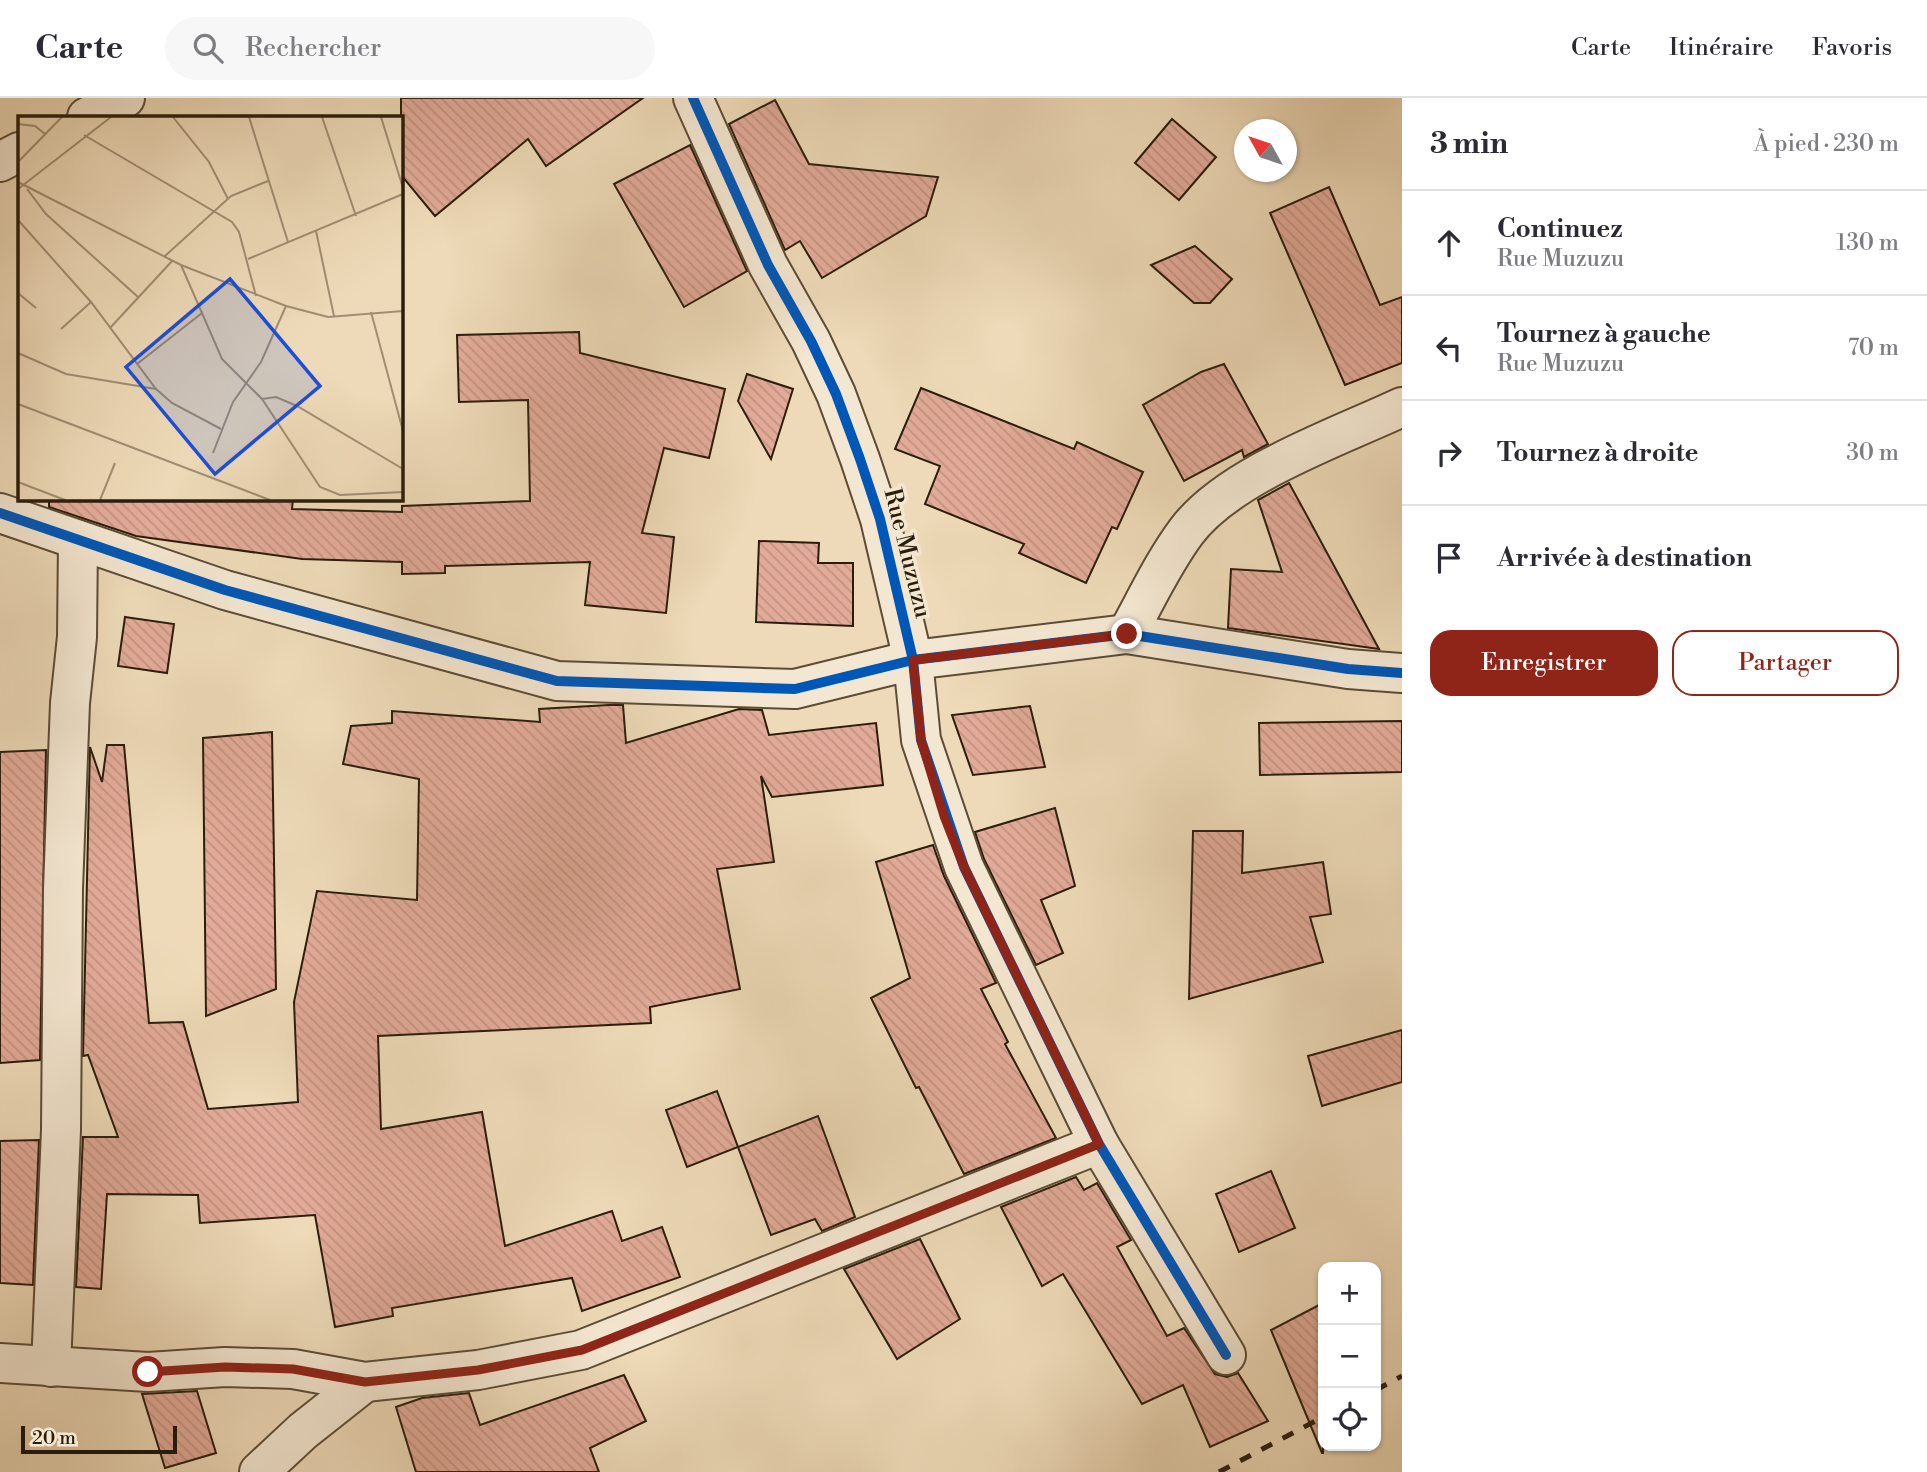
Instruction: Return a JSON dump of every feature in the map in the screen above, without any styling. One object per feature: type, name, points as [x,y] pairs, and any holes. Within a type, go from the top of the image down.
[{"type":"street","points":[[89,116],[125,98]]},
{"type":"street","name":"Rue Muzuzu","points":[[692,98],[768,265],[811,341],[836,394],[880,519],[913,660],[921,740],[944,816],[964,867],[1099,1144],[1226,1355]]},
{"type":"street","points":[[0,162],[18,153]]},
{"type":"street","points":[[1127,634],[1186,531],[1229,491],[1257,475],[1402,407]]},
{"type":"street","points":[[0,513],[225,590],[557,681],[794,689],[913,660],[1127,634],[1348,668],[1402,673]]},
{"type":"street","points":[[51,1367],[61,1130],[62,889],[70,703],[77,637],[79,540]]},
{"type":"street","points":[[0,1363],[148,1372],[225,1367],[293,1369],[365,1382],[478,1370],[582,1350],[1099,1144]]},
{"type":"street","points":[[259,1472],[303,1431],[365,1382]]},
{"type":"building","points":[[401,98],[643,98],[546,166],[528,139],[435,216],[402,176]]},
{"type":"building","points":[[775,100],[809,164],[938,177],[926,216],[822,278],[800,241],[785,250],[729,124]]},
{"type":"building","points":[[1172,119],[1216,157],[1179,200],[1135,163]]},
{"type":"building","points":[[690,145],[747,271],[684,307],[614,184]]},
{"type":"building","points":[[1329,187],[1380,305],[1402,297],[1402,363],[1345,385],[1270,213]]},
{"type":"building","points":[[1195,246],[1232,279],[1210,303],[1194,303],[1151,265]]},
{"type":"building","points":[[579,332],[580,353],[725,389],[709,458],[664,448],[642,533],[674,537],[666,613],[585,605],[590,562],[445,566],[445,573],[402,574],[402,562],[302,559],[136,536],[49,507],[49,500],[293,500],[292,509],[402,512],[402,506],[530,501],[528,400],[459,402],[457,335]]},
{"type":"building","points":[[1224,364],[1268,444],[1244,457],[1242,450],[1184,481],[1143,405],[1201,372]]},
{"type":"building","points":[[747,374],[793,389],[771,459],[738,401]]},
{"type":"building","points":[[921,388],[1074,449],[1077,442],[1143,472],[1117,529],[1112,527],[1086,583],[1019,553],[1024,544],[925,504],[940,466],[895,449]]},
{"type":"building","points":[[1289,483],[1379,649],[1228,628],[1231,569],[1282,572],[1258,500]]},
{"type":"building","points":[[759,541],[819,543],[818,563],[853,563],[853,626],[756,622]]},
{"type":"building","points":[[125,617],[174,624],[167,673],[118,666]]},
{"type":"building","points":[[623,705],[626,743],[739,709],[762,710],[769,735],[876,723],[883,785],[772,797],[761,776],[774,862],[717,869],[740,989],[650,1007],[651,1023],[378,1036],[381,1129],[482,1112],[505,1246],[612,1211],[622,1241],[662,1227],[680,1277],[582,1311],[572,1278],[392,1308],[393,1316],[335,1327],[315,1215],[200,1223],[198,1195],[107,1194],[101,1289],[76,1287],[83,1137],[118,1137],[88,1055],[83,1056],[90,747],[102,782],[107,745],[124,745],[149,1023],[183,1022],[208,1109],[298,1102],[294,1002],[317,891],[417,900],[419,779],[343,764],[351,726],[392,723],[392,711],[540,722],[539,709]]},
{"type":"building","points":[[1030,706],[1045,767],[973,775],[952,715]]},
{"type":"building","points":[[1402,721],[1402,772],[1260,775],[1259,723]]},
{"type":"building","points":[[272,732],[276,989],[206,1016],[203,738]]},
{"type":"building","points":[[46,750],[40,1060],[0,1063],[0,752]]},
{"type":"building","points":[[1055,808],[1075,886],[1041,900],[1063,953],[1036,965],[984,859],[975,832]]},
{"type":"building","points":[[1193,831],[1243,831],[1242,873],[1323,862],[1331,914],[1310,917],[1323,962],[1189,999]]},
{"type":"building","points":[[933,845],[944,876],[996,983],[981,989],[1008,1042],[1005,1044],[1056,1138],[964,1174],[919,1087],[916,1088],[871,998],[910,978],[876,862]]},
{"type":"building","points":[[1402,1030],[1402,1082],[1322,1106],[1308,1056]]},
{"type":"building","points":[[717,1091],[738,1147],[687,1167],[666,1110]]},
{"type":"building","points":[[818,1116],[855,1217],[822,1231],[815,1219],[771,1235],[738,1147]]},
{"type":"building","points":[[39,1140],[33,1285],[0,1283],[0,1141]]},
{"type":"building","points":[[1271,1171],[1295,1228],[1239,1252],[1216,1194]]},
{"type":"building","points":[[1076,1177],[1084,1190],[1097,1183],[1131,1240],[1117,1247],[1167,1336],[1184,1328],[1215,1374],[1227,1377],[1238,1373],[1268,1421],[1210,1447],[1183,1385],[1142,1404],[1063,1274],[1042,1286],[1001,1207]]},
{"type":"building","points":[[920,1239],[960,1319],[897,1359],[844,1269]]},
{"type":"building","points":[[1318,1306],[1318,1443],[1271,1330]]},
{"type":"building","points":[[624,1375],[646,1421],[590,1448],[599,1472],[416,1472],[396,1407],[422,1398],[469,1393],[480,1425]]},
{"type":"building","points":[[197,1391],[216,1453],[165,1468],[142,1394]]},
{"type":"railway","points":[[1380,1388],[1402,1376]]},
{"type":"railway","points":[[1219,1472],[1318,1420]]},
{"type":"cycle path","points":[[693,98],[768,265],[811,341],[836,394],[860,459],[880,519],[913,660],[921,740],[964,867],[1099,1144],[1226,1355]]},
{"type":"cycle path","points":[[0,513],[225,590],[557,681],[795,689],[913,660],[1127,634],[1348,669],[1402,673]]},
{"type":"route","points":[[148,1372],[225,1367],[293,1369],[365,1382],[478,1370],[582,1350],[1099,1144],[964,867],[944,816],[921,740],[913,660],[1127,634]]}]
